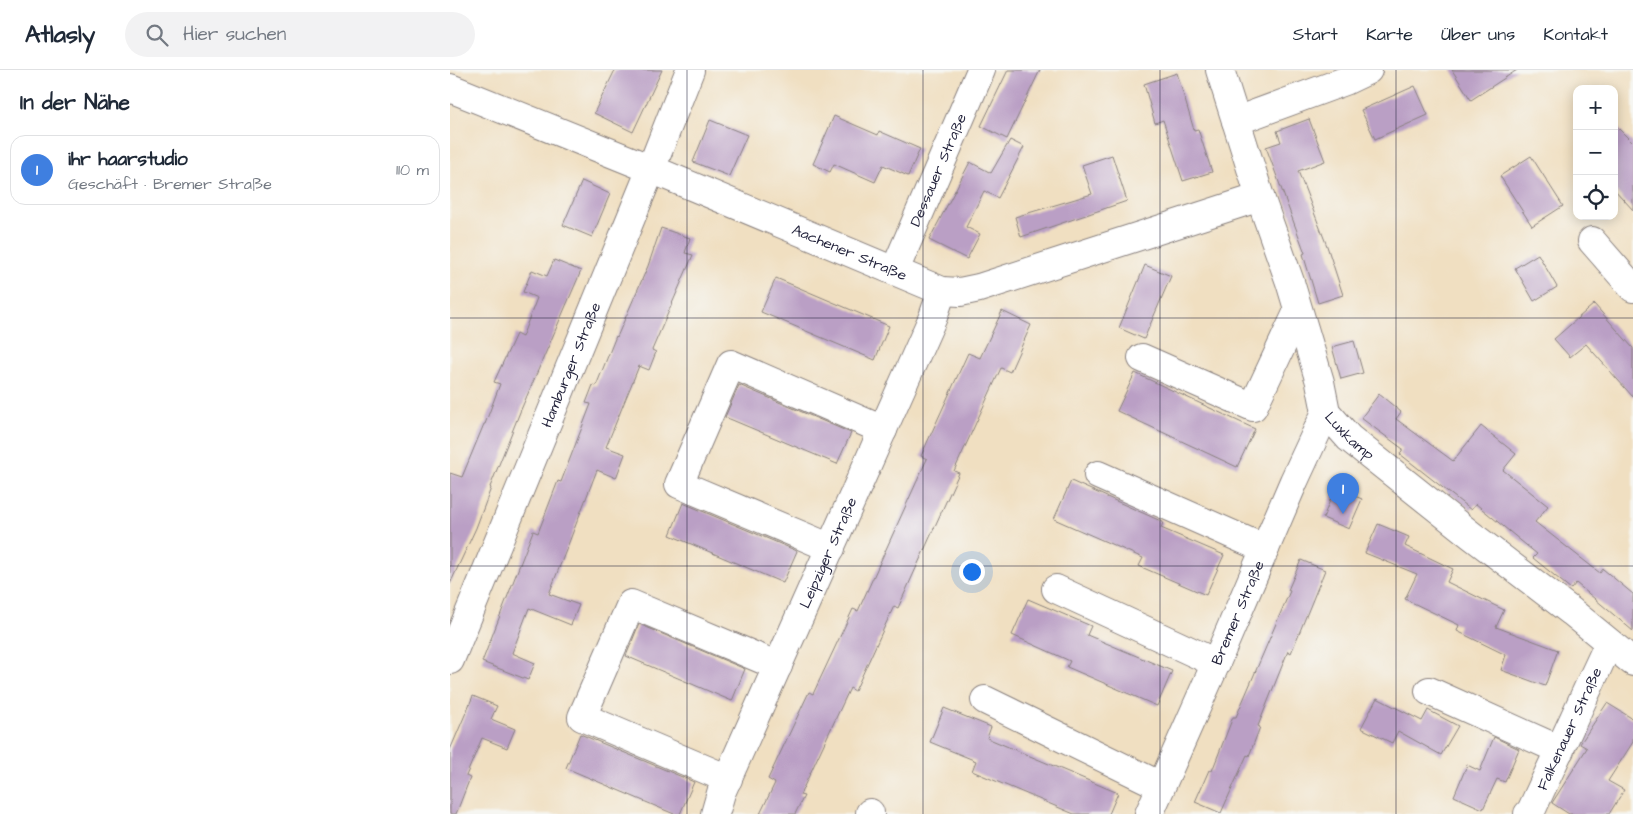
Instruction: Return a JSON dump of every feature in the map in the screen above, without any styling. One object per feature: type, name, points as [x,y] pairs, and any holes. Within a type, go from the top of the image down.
[{"type":"street","name":"Hamburger Straße","points":[[450,660],[690,70]]},
{"type":"street","name":"Dessauer Straße","points":[[895,270],[981,70]]},
{"type":"street","name":"Luxkamp","points":[[1220,70],[1298,311],[1320,382],[1326,412],[1349,438],[1633,662]]},
{"type":"street","points":[[1236,121],[1345,81],[1368,70]]},
{"type":"street","name":"Aachener Straße","points":[[450,88],[651,169],[942,291],[960,292],[979,288],[1260,197]]},
{"type":"street","points":[[1592,241],[1633,288]]},
{"type":"street","name":"Leipziger Straße","points":[[719,800],[933,317],[942,291]]},
{"type":"street","points":[[1142,358],[1253,407],[1298,311]]},
{"type":"street","points":[[831,548],[679,484],[732,364],[883,430]]},
{"type":"street","name":"Bremer Straße","points":[[1149,814],[1326,412]]},
{"type":"street","points":[[1098,475],[1265,548]]},
{"type":"street","points":[[1056,589],[1216,663]]},
{"type":"street","points":[[719,800],[582,717],[631,604],[778,666]]},
{"type":"street","name":"Falkenauer Straße","points":[[1528,814],[1560,750],[1609,643]]},
{"type":"street","points":[[1429,691],[1560,750]]},
{"type":"street","points":[[985,700],[1161,786]]},
{"type":"building","points":[[615,70],[662,70],[633,132],[594,113]]},
{"type":"building","points":[[1008,70],[1040,70],[1007,139],[981,126]]},
{"type":"building","points":[[1452,70],[1517,70],[1471,100]]},
{"type":"building","points":[[1177,73],[1194,130],[1198,129],[1212,172],[1183,181],[1163,120],[1155,123],[1144,84]]},
{"type":"building","points":[[1415,86],[1428,115],[1375,139],[1361,110]]},
{"type":"building","points":[[834,116],[878,135],[879,131],[920,149],[908,176],[883,165],[875,182],[834,164],[830,172],[813,164]]},
{"type":"building","points":[[1309,119],[1325,161],[1298,171],[1327,246],[1343,295],[1318,303],[1303,254],[1305,253],[1266,147],[1281,142],[1277,131]]},
{"type":"building","points":[[710,120],[747,135],[729,176],[693,162]]},
{"type":"building","points":[[1618,128],[1633,143],[1633,210],[1618,193]]},
{"type":"building","points":[[1010,140],[1024,147],[998,198],[984,191],[966,227],[980,234],[967,259],[929,240],[970,162],[991,173]]},
{"type":"building","points":[[1112,155],[1127,201],[1021,237],[1015,217],[1092,194],[1082,165]]},
{"type":"building","points":[[1531,156],[1563,206],[1532,226],[1500,176]]},
{"type":"building","points":[[582,181],[610,194],[592,237],[563,225]]},
{"type":"building","points":[[661,228],[690,238],[685,253],[693,255],[652,350],[656,352],[649,370],[639,366],[606,447],[625,454],[616,478],[597,470],[549,594],[579,605],[571,625],[529,608],[512,653],[535,663],[528,680],[482,662],[533,531],[538,533],[558,481],[561,482],[591,404],[586,403],[593,385],[596,386],[616,336],[648,266]]},
{"type":"building","points":[[1538,254],[1557,287],[1534,301],[1515,268]]},
{"type":"building","points":[[554,260],[581,271],[520,412],[476,528],[450,584],[450,473],[462,477],[500,384],[494,382],[516,334],[522,337],[537,298],[523,292],[532,270],[547,276]]},
{"type":"building","points":[[1145,265],[1171,276],[1144,339],[1119,328]]},
{"type":"building","points":[[776,278],[889,326],[875,360],[761,312]]},
{"type":"building","points":[[1594,304],[1633,348],[1633,397],[1586,344],[1570,357],[1554,339]]},
{"type":"building","points":[[1002,311],[1031,325],[1010,372],[1001,368],[954,471],[959,473],[898,608],[894,606],[855,691],[850,688],[800,795],[804,796],[795,814],[760,814],[775,783],[768,779],[809,692],[813,694],[853,609],[858,611],[927,459],[921,456],[968,353],[980,358]]},
{"type":"building","points":[[1354,341],[1363,373],[1341,379],[1332,347]]},
{"type":"building","points":[[1135,373],[1255,429],[1237,467],[1117,411]]},
{"type":"building","points":[[739,385],[851,433],[837,464],[725,417]]},
{"type":"building","points":[[1379,394],[1401,412],[1396,419],[1453,461],[1481,426],[1516,454],[1503,470],[1548,506],[1535,522],[1600,573],[1603,569],[1633,594],[1633,631],[1576,583],[1571,589],[1533,558],[1537,554],[1476,504],[1471,510],[1400,454],[1403,449],[1361,418]]},
{"type":"building","points":[[1071,481],[1163,522],[1161,528],[1224,555],[1206,595],[1139,566],[1143,558],[1054,519]]},
{"type":"building","points":[[1335,488],[1362,499],[1349,529],[1323,518]]},
{"type":"building","points":[[683,503],[797,551],[783,583],[670,535]]},
{"type":"building","points":[[1378,524],[1409,537],[1405,546],[1453,569],[1447,582],[1504,610],[1496,627],[1558,650],[1545,686],[1501,670],[1506,655],[1457,631],[1459,625],[1405,599],[1417,574],[1365,553]]},
{"type":"building","points":[[1301,560],[1325,570],[1291,653],[1288,651],[1258,726],[1260,727],[1249,756],[1247,755],[1221,813],[1195,802],[1209,770],[1212,771],[1233,717],[1236,717],[1290,591],[1288,590]]},
{"type":"building","points":[[1028,599],[1091,626],[1087,635],[1172,671],[1157,706],[1067,667],[1070,661],[1012,635]]},
{"type":"building","points":[[639,624],[745,669],[732,701],[626,656]]},
{"type":"building","points":[[473,696],[497,706],[491,719],[515,729],[507,748],[482,738],[466,776],[470,778],[456,814],[450,814],[450,750]]},
{"type":"building","points":[[1377,698],[1422,721],[1428,710],[1458,726],[1441,755],[1398,731],[1392,743],[1361,728]]},
{"type":"building","points":[[1607,703],[1633,719],[1633,742],[1608,781],[1624,790],[1609,814],[1569,814],[1552,803],[1587,748],[1580,744]]},
{"type":"building","points":[[944,708],[991,727],[987,738],[1118,793],[1109,814],[1074,814],[972,771],[976,761],[930,742]]},
{"type":"building","points":[[580,734],[694,782],[680,814],[674,814],[566,768]]},
{"type":"building","points":[[1494,737],[1519,749],[1505,782],[1497,779],[1483,809],[1454,796],[1467,765],[1480,771]]},
{"type":"place","name":"ihr haarstudio","points":[[1343,514]]}]
